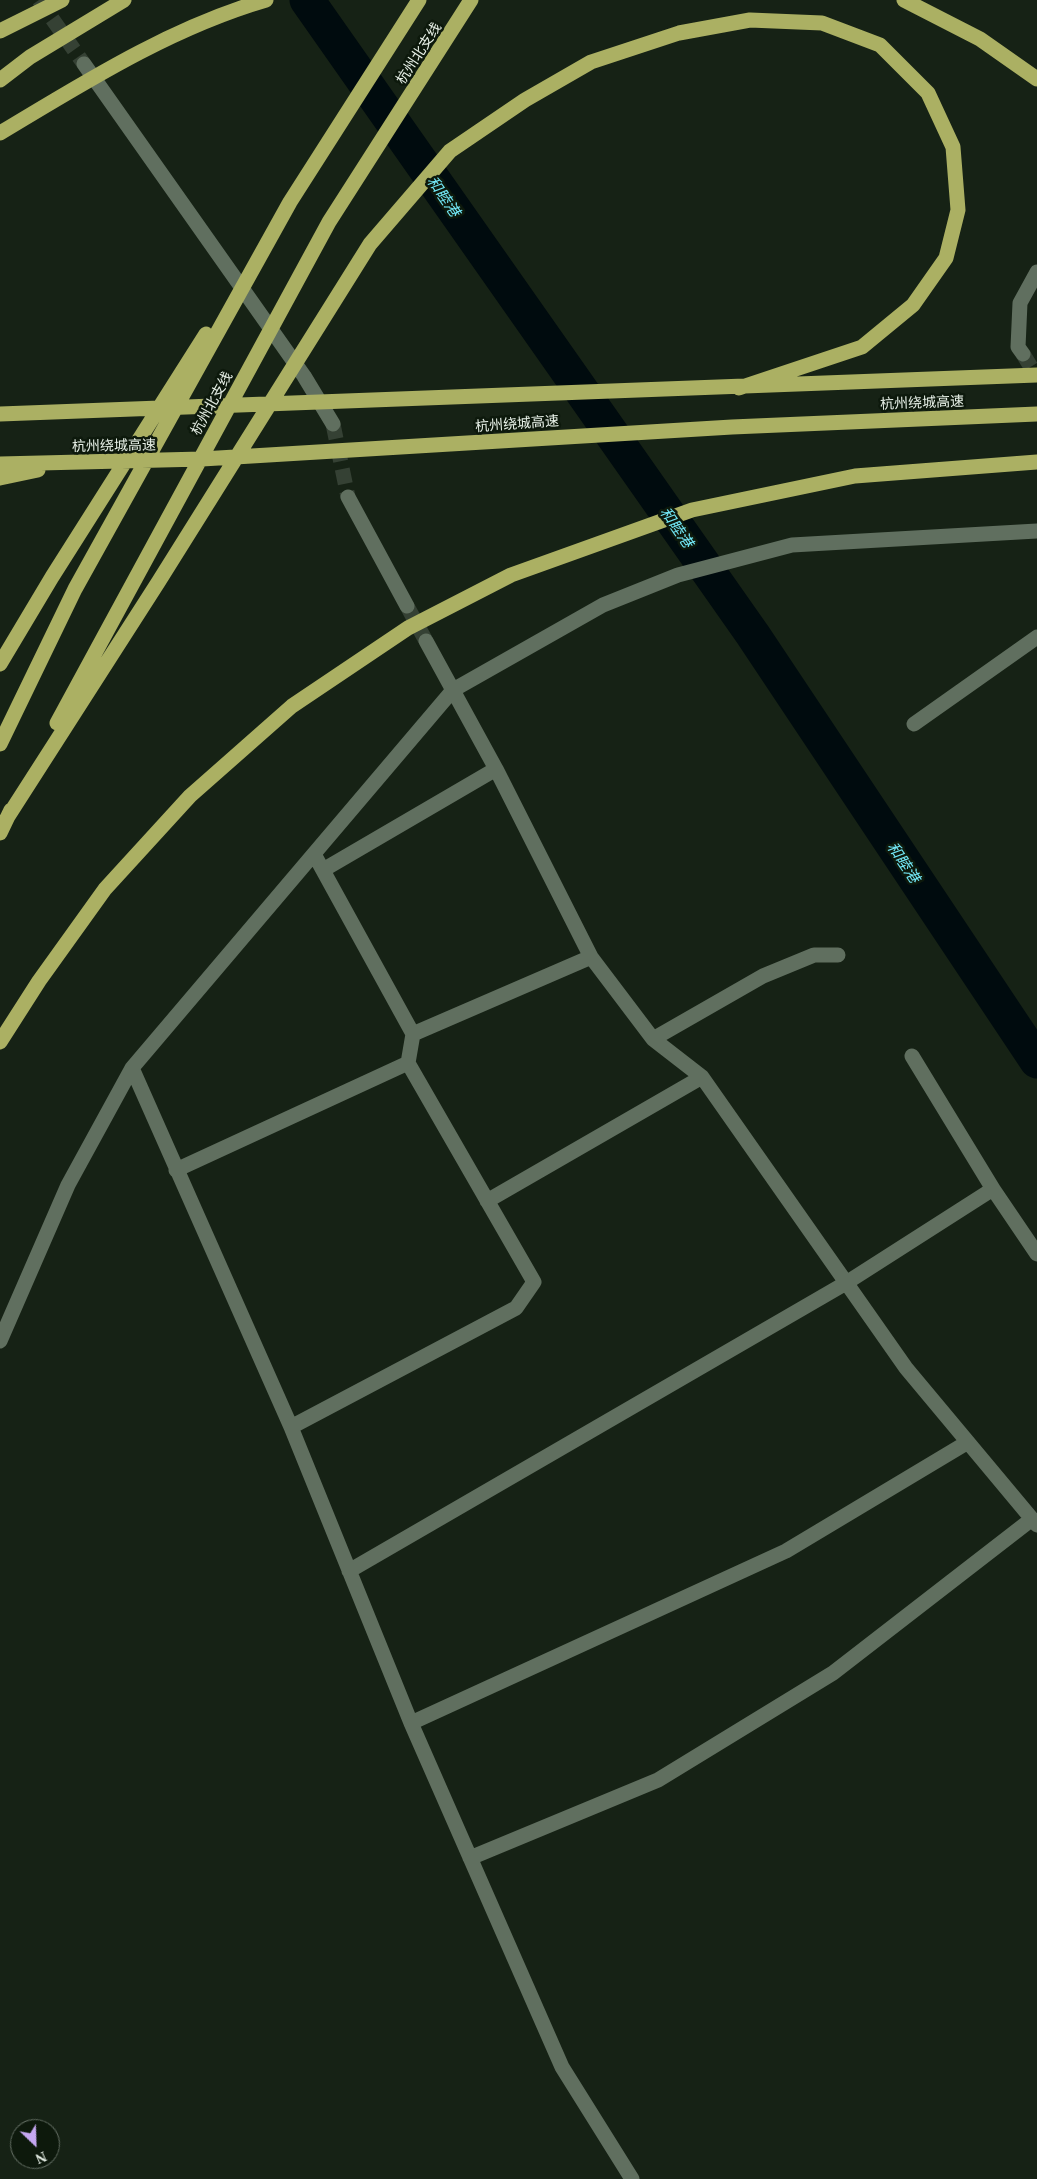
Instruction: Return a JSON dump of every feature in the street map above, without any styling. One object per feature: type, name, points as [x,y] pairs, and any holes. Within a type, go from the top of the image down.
[{"type":"highway","points":[[0,31],[62,0]]},
{"type":"highway","points":[[0,80],[30,57],[124,0]]},
{"type":"highway","points":[[0,133],[113,65],[228,11],[266,0]]},
{"type":"highway","name":"杭州北支线","points":[[0,744],[76,590],[290,202],[419,0]]},
{"type":"highway","name":"杭州北支线","points":[[0,833],[143,561],[329,222],[471,0]]},
{"type":"highway","points":[[904,0],[980,39],[1037,79]]},
{"type":"highway","points":[[7,818],[159,581],[370,244],[450,151],[525,100],[591,62],[679,33],[750,20],[822,23],[880,45],[928,93],[953,146],[958,210],[946,258],[913,304],[862,347],[740,388]]},
{"type":"highway","points":[[0,664],[52,578],[290,202]]},
{"type":"highway","name":"杭州绕城高速","points":[[0,414],[740,388],[1037,375]]},
{"type":"highway","name":"杭州绕城高速","points":[[0,464],[202,459],[732,426],[1037,414]]},
{"type":"highway","points":[[0,478],[74,462]]},
{"type":"highway","points":[[0,1042],[38,981],[105,889],[190,796],[292,706],[408,628],[511,575],[692,510],[855,476],[1037,462]]},
{"type":"street","points":[[84,64],[299,368],[333,424]]},
{"type":"street","points":[[1023,354],[1018,346],[1020,303],[1037,272]]},
{"type":"street","points":[[348,497],[407,606]]},
{"type":"street","points":[[0,1341],[68,1185],[132,1068],[453,690],[603,605],[678,574],[792,545],[1037,531]]},
{"type":"street","points":[[914,724],[1037,638]]},
{"type":"street","points":[[426,641],[496,769],[591,957],[653,1039],[702,1078],[906,1368],[1035,1522],[833,1674],[658,1780],[470,1858]]},
{"type":"street","points":[[323,870],[496,769]]},
{"type":"street","points":[[291,1427],[516,1308],[534,1282],[408,1063],[413,1034],[314,854]]},
{"type":"street","points":[[653,1039],[763,976],[814,955],[838,955]]},
{"type":"street","points":[[413,1034],[591,957]]},
{"type":"street","points":[[912,1056],[993,1189],[1037,1254]]},
{"type":"street","points":[[176,1170],[408,1063]]},
{"type":"street","points":[[132,1068],[291,1427],[411,1723],[562,2067],[632,2179]]},
{"type":"street","points":[[487,1201],[702,1078]]},
{"type":"street","points":[[349,1571],[846,1283],[993,1189]]},
{"type":"street","points":[[411,1723],[786,1551],[968,1442]]},
{"type":"waterway","name":"和睦港","points":[[307,0],[753,635],[1037,1061]]},
{"type":"tunnel","points":[[39,0],[84,64]]},
{"type":"tunnel","points":[[1023,354],[1037,377]]},
{"type":"tunnel","points":[[333,424],[348,497]]},
{"type":"tunnel","points":[[407,606],[426,641]]}]
